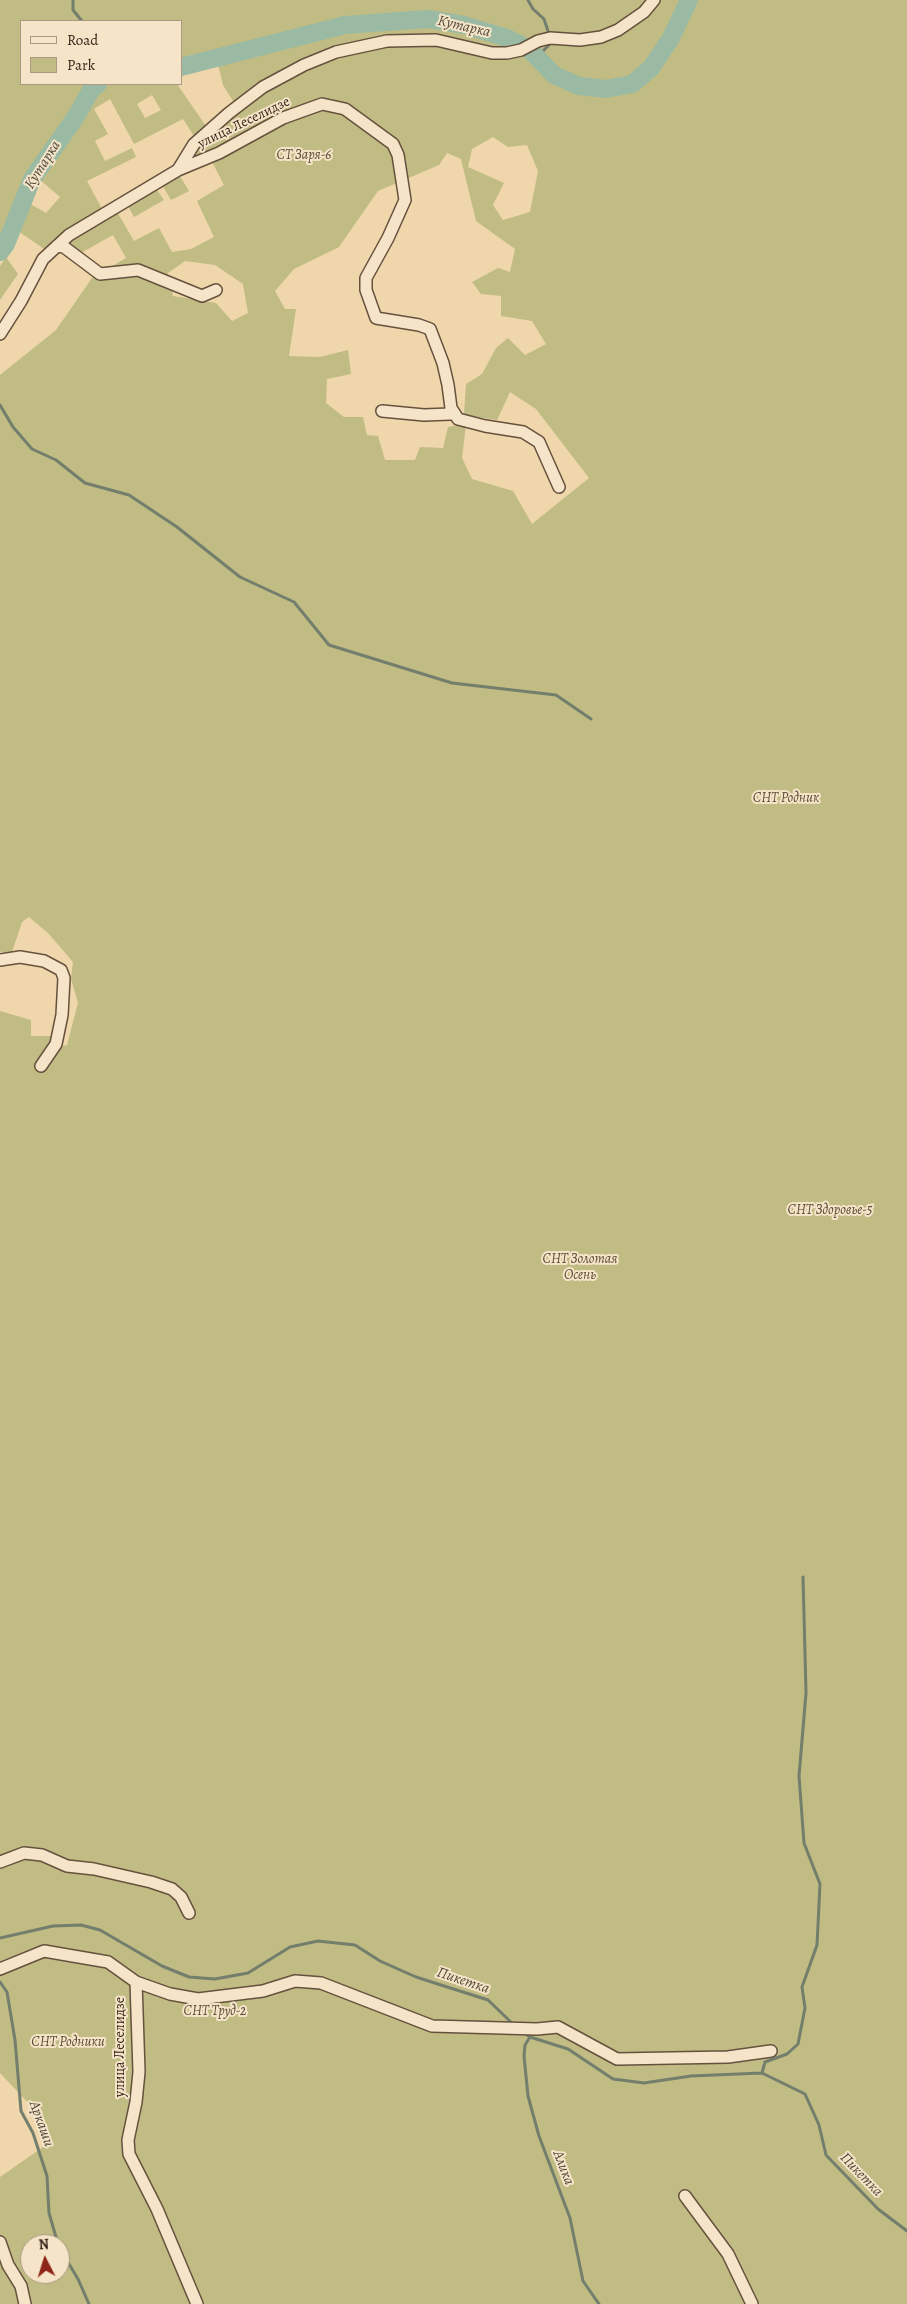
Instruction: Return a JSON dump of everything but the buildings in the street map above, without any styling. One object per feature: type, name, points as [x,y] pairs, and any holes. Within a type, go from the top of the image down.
[{"type":"street","name":"улица Леселидзе","points":[[178,170],[194,144],[229,113],[263,87],[304,65],[336,52],[386,40],[436,40],[492,53],[525,48],[538,41],[550,38],[580,40],[601,37],[618,30],[644,12],[654,0]]},
{"type":"street","name":"улица Леселидзе","points":[[0,334],[21,302],[43,259],[69,235],[104,212],[178,170],[219,153],[282,118],[322,104],[345,109],[393,144],[398,155],[405,200],[388,238],[366,278],[366,290],[376,318],[419,325],[430,329],[443,363],[452,408]]},
{"type":"street","points":[[57,246],[64,247],[100,274],[138,270],[202,296],[216,290]]},
{"type":"street","points":[[382,411],[443,416],[450,414],[452,408]]},
{"type":"street","points":[[452,408],[458,419],[485,426],[523,432],[539,442],[560,487]]},
{"type":"street","points":[[0,960],[20,958],[44,962],[61,970],[64,978],[62,1015],[56,1044],[41,1066]]},
{"type":"street","points":[[0,1862],[24,1853],[42,1855],[67,1866],[94,1869],[151,1882],[172,1889],[181,1897],[189,1913]]},
{"type":"street","name":"улица Леселидзе","points":[[0,1969],[44,1951],[108,1962],[136,1982],[138,2072],[136,2102],[128,2140],[129,2154],[157,2209],[197,2304]]},
{"type":"street","points":[[136,1982],[170,1994],[198,1999],[263,1991],[295,1981],[320,1983],[432,2026],[537,2029],[558,2027],[618,2059],[728,2057],[771,2051]]},
{"type":"street","points":[[685,2196],[728,2254],[752,2304]]},
{"type":"street","points":[[0,2242],[8,2265],[21,2286],[25,2304]]},
{"type":"green space","points":[[0,0],[907,0],[907,2304],[0,2304],[0,2177],[46,2145],[33,2108],[0,2073],[0,1011],[31,1020],[31,1036],[53,1036],[49,1050],[67,1045],[78,1003],[71,979],[73,962],[48,933],[29,917],[22,922],[12,952],[0,952],[0,375],[56,330],[92,278],[126,258],[113,235],[81,253],[68,242],[116,210],[134,241],[159,228],[172,252],[191,249],[214,237],[197,201],[224,185],[208,154],[187,164],[195,147],[268,90],[288,81],[283,73],[235,104],[223,85],[218,64],[182,71],[182,20],[20,20],[20,85],[178,85],[208,129],[196,139],[183,119],[134,144],[110,99],[94,109],[108,134],[95,141],[105,161],[132,148],[136,157],[87,181],[102,209],[47,251],[18,231],[27,202],[46,213],[60,197],[39,179],[32,187],[21,191],[0,245]],"holes":[[[152,95],[161,110],[145,118],[137,104]],[[493,137],[508,147],[527,145],[538,171],[530,212],[503,220],[493,205],[504,183],[468,167],[472,149]],[[447,153],[461,159],[476,221],[515,249],[510,272],[498,268],[472,282],[481,294],[501,296],[501,316],[532,321],[546,344],[525,355],[508,338],[496,348],[482,374],[466,384],[464,415],[497,420],[510,392],[536,409],[589,478],[532,524],[513,491],[472,479],[462,458],[466,424],[448,427],[443,448],[420,447],[415,460],[385,460],[378,436],[367,435],[363,417],[344,417],[326,403],[327,379],[351,374],[348,350],[320,357],[289,356],[296,309],[285,309],[275,291],[294,269],[339,247],[378,191],[439,165]],[[185,261],[215,265],[243,284],[248,313],[232,321],[216,303],[173,296],[168,273]]]},
{"type":"green space","points":[[178,173],[189,191],[171,200],[161,183]]},
{"type":"green space","points":[[155,187],[164,200],[134,217],[127,204]]},
{"type":"green space","points":[[6,257],[18,274],[0,300],[0,266]]},
{"type":"waterway","points":[[73,0],[73,10],[81,20]]},
{"type":"waterway","points":[[528,0],[533,9],[544,19],[548,31]]},
{"type":"waterway","name":"Кутарка","points":[[182,67],[345,25],[428,19],[464,25],[507,38],[529,49],[554,75],[579,86],[606,89],[632,84],[651,68],[671,38],[689,0]]},
{"type":"waterway","points":[[537,57],[549,45]]},
{"type":"waterway","name":"Кутарка","points":[[0,252],[6,244],[32,179],[75,118],[91,90],[97,85]]},
{"type":"waterway","points":[[0,405],[13,427],[32,449],[56,460],[85,483],[129,495],[177,527],[240,577],[294,602],[329,645],[452,683],[556,695],[591,719]]},
{"type":"waterway","points":[[762,2073],[765,2062],[787,2054],[798,2044],[805,2008],[802,1987],[817,1945],[820,1884],[804,1843],[799,1776],[806,1693],[803,1577]]},
{"type":"waterway","name":"Пикетка","points":[[0,1938],[53,1926],[81,1925],[100,1930],[162,1966],[189,1977],[215,1979],[248,1973],[290,1947],[318,1941],[355,1945],[380,1961],[416,1977],[488,2000],[514,2025]]},
{"type":"waterway","name":"Аркаши","points":[[0,1982],[7,1992],[15,2040],[21,2111],[33,2133],[47,2176],[49,2213],[55,2234]]},
{"type":"waterway","name":"Пикетка","points":[[523,2032],[530,2037],[568,2049],[613,2079],[644,2083],[691,2076],[762,2073],[805,2094],[819,2125],[826,2155],[878,2209],[907,2231]]},
{"type":"waterway","name":"Алика","points":[[530,2037],[525,2045],[524,2056],[528,2096],[539,2136],[570,2218],[583,2281],[599,2304]]},
{"type":"waterway","name":"Аркаши","points":[[70,2266],[89,2304]]},
{"type":"park label","name":"СТ Заря-6","points":[[304,156]]},
{"type":"park label","name":"СНТ Родник","points":[[786,799]]},
{"type":"park label","name":"СНТ Здоровье-5","points":[[830,1211]]},
{"type":"park label","name":"СНТ Золотая Осень","points":[[580,1268]]},
{"type":"park label","name":"СНТ Труд-2","points":[[215,2012]]},
{"type":"park label","name":"СНТ Родники","points":[[68,2043]]}]
